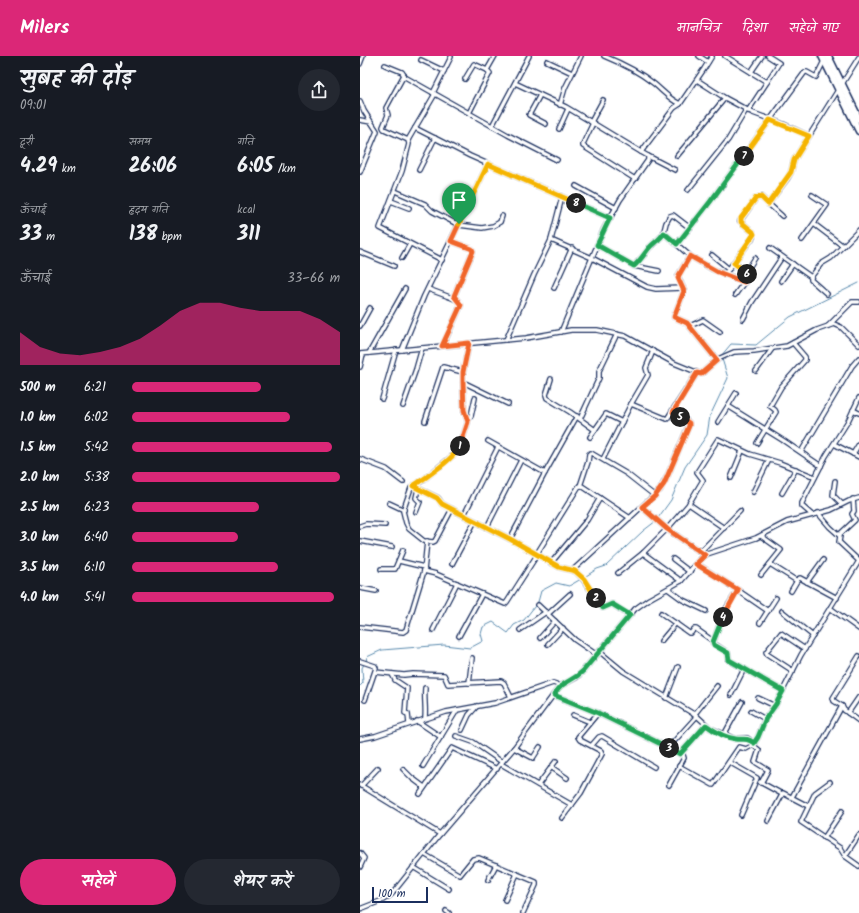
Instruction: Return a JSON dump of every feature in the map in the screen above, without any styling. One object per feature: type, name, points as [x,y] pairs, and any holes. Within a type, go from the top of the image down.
[{"type":"highway","points":[[825,58],[859,119]]},
{"type":"highway","points":[[840,86],[859,131]]},
{"type":"street","points":[[360,64],[363,56]]},
{"type":"street","points":[[487,70],[495,56]]},
{"type":"street","points":[[492,126],[529,56]]},
{"type":"street","points":[[560,104],[565,88],[581,56]]},
{"type":"street","points":[[604,56],[634,70],[652,82],[673,101],[680,104]]},
{"type":"street","points":[[699,56],[708,62]]},
{"type":"street","points":[[641,152],[674,108],[680,104],[712,56]]},
{"type":"street","points":[[726,56],[767,82]]},
{"type":"street","points":[[751,72],[762,56]]},
{"type":"street","points":[[688,190],[728,140],[779,63],[768,56]]},
{"type":"street","points":[[442,260],[380,228],[402,171],[410,144],[408,140],[434,93],[451,57]]},
{"type":"street","points":[[768,204],[791,172],[794,160],[859,57]]},
{"type":"street","points":[[677,244],[710,202],[805,72],[816,77],[825,58]]},
{"type":"street","points":[[420,60],[444,71]]},
{"type":"street","points":[[547,61],[572,73]]},
{"type":"street","points":[[465,80],[474,64],[487,70],[490,75],[469,112]]},
{"type":"street","points":[[385,66],[402,72],[404,75],[492,126],[557,160]]},
{"type":"street","points":[[383,128],[388,115],[386,108],[404,75]]},
{"type":"street","points":[[697,80],[747,110],[809,136]]},
{"type":"street","points":[[515,83],[560,104],[641,152],[675,170]]},
{"type":"street","points":[[540,95],[529,115],[546,124]]},
{"type":"street","points":[[677,156],[725,98]]},
{"type":"street","points":[[603,100],[584,140],[584,146],[635,179]]},
{"type":"street","points":[[360,101],[364,111],[376,130],[360,172]]},
{"type":"street","points":[[559,129],[568,109]]},
{"type":"street","points":[[360,120],[371,122]]},
{"type":"street","points":[[376,130],[383,128],[408,140]]},
{"type":"street","points":[[415,128],[488,164],[610,218]]},
{"type":"street","points":[[419,170],[435,138]]},
{"type":"street","points":[[561,332],[597,245],[610,218],[648,160],[648,156]]},
{"type":"street","points":[[402,350],[428,289],[488,164]]},
{"type":"street","points":[[576,186],[616,208]]},
{"type":"street","points":[[395,190],[426,204],[432,212],[459,224],[482,228],[493,226],[500,222],[502,216]]},
{"type":"street","points":[[802,240],[827,205],[812,195]]},
{"type":"street","points":[[506,340],[551,240],[562,197]]},
{"type":"street","points":[[725,274],[754,234],[741,222],[741,218],[756,198],[761,197],[782,216]]},
{"type":"street","points":[[391,200],[409,208]]},
{"type":"street","points":[[634,266],[644,256],[649,248],[662,237],[667,222],[672,215],[690,228]]},
{"type":"street","points":[[814,224],[843,246]]},
{"type":"street","points":[[811,277],[821,264],[831,258],[859,230]]},
{"type":"street","points":[[664,233],[690,256],[712,269],[744,282]]},
{"type":"street","points":[[551,240],[572,248],[647,286],[661,289],[684,288]]},
{"type":"street","points":[[451,241],[472,249],[473,251],[455,293],[455,298]]},
{"type":"street","points":[[402,258],[410,244]]},
{"type":"street","points":[[597,245],[634,266],[658,271]]},
{"type":"street","points":[[554,288],[572,248]]},
{"type":"street","points":[[770,248],[811,277],[811,280],[827,294]]},
{"type":"street","points":[[360,252],[394,266]]},
{"type":"street","points":[[712,255],[729,269]]},
{"type":"street","points":[[690,256],[678,276],[684,291],[674,317],[686,322],[717,359]]},
{"type":"street","points":[[743,319],[761,288],[782,257]]},
{"type":"street","points":[[746,272],[755,258]]},
{"type":"street","points":[[734,263],[746,272],[748,277],[736,295]]},
{"type":"street","points":[[781,281],[793,264]]},
{"type":"street","points":[[369,353],[405,289]]},
{"type":"street","points":[[428,289],[455,298],[461,305],[442,346]]},
{"type":"street","points":[[827,327],[852,302],[859,302]]},
{"type":"street","points":[[360,326],[370,308]]},
{"type":"street","points":[[690,326],[703,320],[720,332]]},
{"type":"street","points":[[360,367],[362,354],[526,338],[572,330],[596,330],[625,336],[674,363],[701,374],[717,359],[734,352],[772,349],[787,346],[817,330],[834,324],[841,327],[859,345]]},
{"type":"street","points":[[580,419],[600,378],[599,371],[616,334]]},
{"type":"street","points":[[854,340],[859,338]]},
{"type":"street","points":[[468,420],[464,410],[463,372],[469,343]]},
{"type":"street","points":[[758,443],[776,411],[770,406],[781,387],[806,359],[793,343]]},
{"type":"street","points":[[403,406],[422,348]]},
{"type":"street","points":[[756,371],[772,349]]},
{"type":"street","points":[[382,399],[396,350]]},
{"type":"street","points":[[603,459],[631,404],[648,375],[646,368],[653,352]]},
{"type":"street","points":[[800,452],[859,358]]},
{"type":"street","points":[[425,421],[443,368],[463,372]]},
{"type":"street","points":[[631,404],[665,419],[669,418],[697,373]]},
{"type":"street","points":[[551,378],[546,395],[547,398],[595,430]]},
{"type":"street","points":[[463,382],[508,404]]},
{"type":"street","points":[[718,422],[736,393]]},
{"type":"street","points":[[452,509],[435,541],[423,540],[408,527],[403,514],[410,490],[413,486],[423,480],[456,453],[464,435],[468,420],[471,416],[475,398]]},
{"type":"street","points":[[812,515],[802,504],[821,466],[848,421],[859,398]]},
{"type":"street","points":[[728,406],[821,466]]},
{"type":"street","points":[[853,410],[859,413]]},
{"type":"street","points":[[572,570],[655,496],[664,484],[689,426],[687,421],[673,412]]},
{"type":"street","points":[[590,437],[606,414],[622,422]]},
{"type":"street","points":[[510,539],[576,416]]},
{"type":"street","points":[[618,573],[643,553],[689,504],[704,480],[697,472],[716,440],[719,439],[742,451],[796,469],[815,478]]},
{"type":"street","points":[[488,441],[545,472]]},
{"type":"street","points":[[834,444],[859,457]]},
{"type":"street","points":[[853,454],[859,444]]},
{"type":"street","points":[[464,515],[498,447]]},
{"type":"street","points":[[731,478],[742,451]]},
{"type":"street","points":[[399,561],[436,574],[502,604],[506,603],[537,555],[577,487],[580,486],[590,453],[627,474],[655,496]]},
{"type":"street","points":[[360,459],[386,469],[403,482]]},
{"type":"street","points":[[487,527],[521,460]]},
{"type":"street","points":[[754,492],[769,460]]},
{"type":"street","points":[[782,493],[796,469]]},
{"type":"street","points":[[835,481],[833,495],[842,504]]},
{"type":"street","points":[[413,486],[437,498],[441,503],[510,539],[550,563],[572,570],[579,574],[584,579],[603,608],[612,604],[630,615]]},
{"type":"street","points":[[580,486],[630,518]]},
{"type":"street","points":[[416,512],[420,502],[416,498],[418,489]]},
{"type":"street","points":[[550,563],[589,518],[600,498]]},
{"type":"street","points":[[360,909],[388,898],[440,834],[502,763],[559,687],[580,674],[597,656],[630,615],[646,600],[681,581],[705,555],[761,536],[787,522],[831,510],[853,499],[859,498]]},
{"type":"street","points":[[839,535],[855,519],[852,514],[854,511],[853,499]]},
{"type":"street","points":[[389,502],[404,510]]},
{"type":"street","points":[[689,504],[724,528]]},
{"type":"street","points":[[642,507],[667,529],[705,555]]},
{"type":"street","points":[[700,552],[740,512]]},
{"type":"street","points":[[679,766],[713,785],[740,748],[746,749],[754,744],[766,718],[775,706],[805,649],[859,561],[839,542],[841,537],[830,528],[818,513]]},
{"type":"street","points":[[452,564],[475,521]]},
{"type":"street","points":[[360,526],[385,525]]},
{"type":"street","points":[[761,536],[781,550],[761,574]]},
{"type":"street","points":[[360,541],[392,547]]},
{"type":"street","points":[[360,627],[403,632],[406,630],[424,569],[427,541]]},
{"type":"street","points":[[380,569],[394,570],[403,550]]},
{"type":"street","points":[[643,553],[681,581]]},
{"type":"street","points":[[673,559],[690,572]]},
{"type":"street","points":[[807,582],[823,560]]},
{"type":"street","points":[[696,564],[768,611]]},
{"type":"street","points":[[770,564],[797,581]]},
{"type":"street","points":[[791,591],[800,578],[837,598]]},
{"type":"street","points":[[433,630],[457,583]]},
{"type":"street","points":[[360,588],[376,591]]},
{"type":"street","points":[[668,589],[683,600],[706,611]]},
{"type":"street","points":[[713,641],[724,612],[738,590]]},
{"type":"street","points":[[459,636],[482,594]]},
{"type":"street","points":[[520,630],[547,613],[570,594]]},
{"type":"street","points":[[760,623],[776,598]]},
{"type":"street","points":[[538,605],[575,640],[597,656]]},
{"type":"street","points":[[830,608],[859,629]]},
{"type":"street","points":[[782,611],[813,636]]},
{"type":"street","points":[[661,613],[689,633],[696,629],[713,641],[714,645],[729,654],[729,660],[783,691]]},
{"type":"street","points":[[540,638],[555,621]]},
{"type":"street","points":[[661,641],[676,623]]},
{"type":"street","points":[[548,644],[563,628]]},
{"type":"street","points":[[793,671],[766,652],[781,633],[805,649]]},
{"type":"street","points":[[600,652],[623,671],[695,715],[706,725],[735,739],[747,738],[754,744],[759,750],[755,762],[768,770],[759,782],[741,815]]},
{"type":"street","points":[[859,656],[833,697],[834,701],[842,706],[844,710],[859,722]]},
{"type":"street","points":[[469,683],[472,658]]},
{"type":"street","points":[[360,661],[366,662],[375,666],[376,668],[365,700]]},
{"type":"street","points":[[666,698],[678,667]]},
{"type":"street","points":[[731,695],[744,669]]},
{"type":"street","points":[[375,672],[404,675],[444,675],[448,684],[503,682],[511,697]]},
{"type":"street","points":[[392,674],[395,680],[407,688],[406,713],[408,715],[409,724]]},
{"type":"street","points":[[360,739],[372,737],[425,718],[495,703],[553,683],[559,687]]},
{"type":"street","points":[[668,748],[717,686]]},
{"type":"street","points":[[425,688],[425,718]]},
{"type":"street","points":[[554,695],[598,713],[684,757],[669,785]]},
{"type":"street","points":[[848,713],[859,697]]},
{"type":"street","points":[[758,698],[775,706]]},
{"type":"street","points":[[724,735],[742,702]]},
{"type":"street","points":[[462,730],[469,715],[477,706]]},
{"type":"street","points":[[792,797],[842,706]]},
{"type":"street","points":[[423,766],[457,710]]},
{"type":"street","points":[[751,711],[766,718]]},
{"type":"street","points":[[562,818],[584,788],[602,754],[602,751],[580,740],[578,737],[598,713]]},
{"type":"street","points":[[573,715],[590,722]]},
{"type":"street","points":[[418,721],[440,737]]},
{"type":"street","points":[[680,754],[706,725]]},
{"type":"street","points":[[456,736],[473,742],[502,763],[572,805]]},
{"type":"street","points":[[592,745],[599,737],[602,736],[654,768]]},
{"type":"street","points":[[514,748],[533,758],[540,747]]},
{"type":"street","points":[[420,794],[452,748],[497,769]]},
{"type":"street","points":[[538,785],[556,761]]},
{"type":"street","points":[[729,762],[756,777],[759,782],[808,806]]},
{"type":"street","points":[[551,767],[567,778]]},
{"type":"street","points":[[378,768],[361,785],[440,834]]},
{"type":"street","points":[[403,769],[424,787]]},
{"type":"street","points":[[830,782],[815,793],[801,822],[840,848],[845,856],[859,866]]},
{"type":"street","points":[[768,821],[782,794]]},
{"type":"street","points":[[824,838],[842,811]]},
{"type":"street","points":[[845,856],[859,835]]},
{"type":"street","points":[[360,853],[364,858],[360,867]]},
{"type":"street","points":[[424,854],[460,875],[473,859],[479,858],[517,874],[536,884],[523,913]]},
{"type":"street","points":[[488,880],[496,865]]},
{"type":"street","points":[[413,867],[449,889]]},
{"type":"street","points":[[505,900],[517,874]]},
{"type":"waterway","points":[[721,356],[731,344],[756,345],[790,317],[859,283]]},
{"type":"waterway","points":[[658,518],[671,500],[685,467],[707,435],[710,416],[728,378],[722,359]]},
{"type":"waterway","points":[[583,578],[597,569],[606,566],[643,531],[656,521]]},
{"type":"waterway","points":[[366,661],[367,657],[382,650],[444,645],[470,648],[483,641],[481,634],[483,627],[493,622],[508,633],[514,625],[524,620],[538,602],[541,591],[556,583],[569,586],[581,579]]},
{"type":"waterway","points":[[360,686],[363,683],[362,668],[364,664]]},
{"type":"route","points":[[770,120],[783,124],[809,136],[794,160],[792,170],[787,179],[768,204],[761,197],[756,198],[741,218],[740,221],[754,234],[734,263],[746,272],[748,277],[744,282],[718,272],[690,256],[678,276],[684,291],[674,317],[687,323],[717,360],[701,374],[697,373],[673,412],[687,421],[689,426],[664,484],[655,496],[642,507],[667,529],[705,555],[696,564],[738,590],[724,612],[713,643],[729,654],[729,660],[783,691],[766,718],[754,743],[747,738],[735,739],[724,735],[706,725],[680,754],[598,713],[554,695],[562,684],[583,671],[630,615],[612,604],[603,608],[584,579],[575,571],[559,567],[510,539],[442,504],[438,498],[413,486],[423,480],[456,453],[459,449],[468,422],[464,410],[463,372],[469,343],[442,346],[461,305],[461,303],[454,296],[473,251],[472,249],[451,241],[459,224],[488,164],[610,218],[597,245],[634,266],[644,256],[649,248],[662,237],[664,233],[677,244],[770,120]]}]
